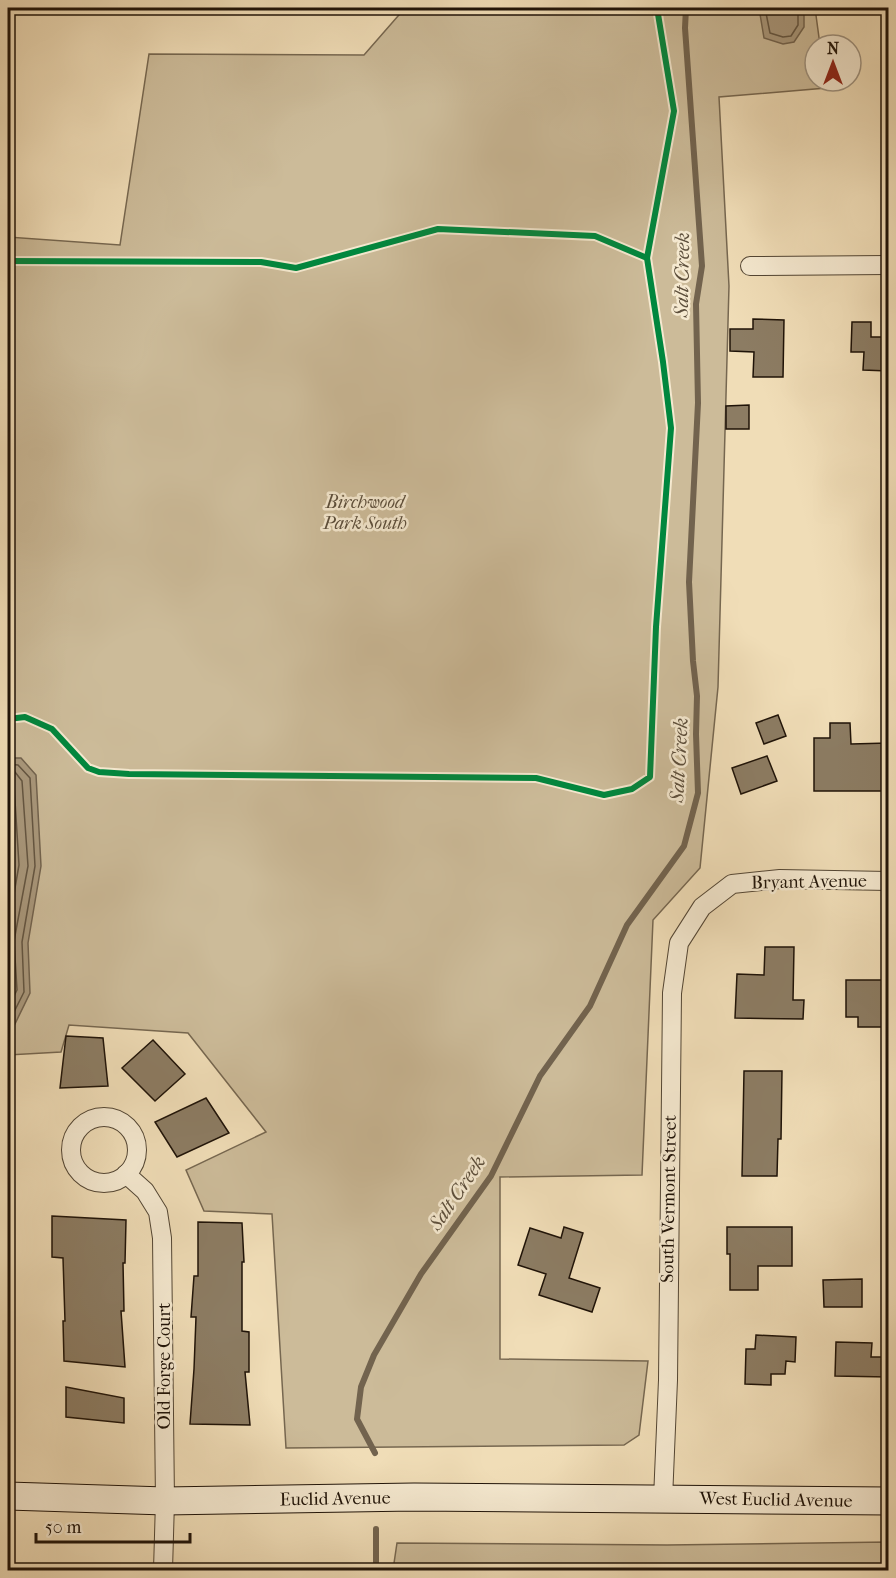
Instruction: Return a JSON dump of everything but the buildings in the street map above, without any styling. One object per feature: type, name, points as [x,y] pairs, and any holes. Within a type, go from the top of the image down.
[{"type":"main road","name":"Euclid Avenue","points":[[8,1496],[165,1501],[414,1497],[663,1499]]},
{"type":"main road","name":"West Euclid Avenue","points":[[663,1499],[888,1501]]},
{"type":"street","points":[[750,266],[888,265]]},
{"type":"street","name":"Bryant Avenue","points":[[702,907],[732,884],[780,879],[888,881]]},
{"type":"street","name":"South Vermont Street","points":[[663,1499],[668,1380],[672,993],[679,943],[702,907]]},
{"type":"street","name":"Old Forge Court","points":[[126,1174],[145,1191],[158,1212],[162,1238],[165,1501],[163,1570]]},
{"type":"green space","name":"Birchwood Park South","points":[[405,8],[815,8],[818,33],[803,33],[803,90],[719,97],[729,286],[718,687],[700,868],[653,920],[642,1175],[500,1177],[500,1359],[648,1361],[639,1435],[624,1445],[286,1448],[272,1214],[204,1211],[186,1170],[266,1132],[188,1033],[69,1025],[61,1052],[8,1055],[8,237],[120,245],[149,54],[364,55]]},
{"type":"green space","points":[[888,1542],[888,1570],[393,1570],[397,1543],[667,1545]]},
{"type":"water","points":[[759,8],[804,8],[804,27],[794,42],[783,44],[764,38]]},
{"type":"water","points":[[8,758],[21,758],[36,775],[41,866],[28,943],[30,993],[13,1028],[8,1031]]},
{"type":"waterway","name":"Salt Creek","points":[[375,1453],[357,1419],[361,1387],[374,1355],[421,1274],[491,1176],[540,1076],[590,1006],[627,925],[684,846],[698,793],[697,696],[689,582],[698,403],[696,304],[702,266],[685,28],[686,8]]},
{"type":"waterway","name":"Salt Creek","points":[[376,1529],[376,1570]]},
{"type":"cycle path","points":[[8,719],[25,717],[52,729],[88,768],[99,772],[536,778],[604,795],[632,789],[650,777],[656,627],[671,428],[647,258],[674,111],[657,8]]},
{"type":"cycle path","points":[[8,261],[261,262],[296,268],[438,229],[595,236],[647,258]]}]
